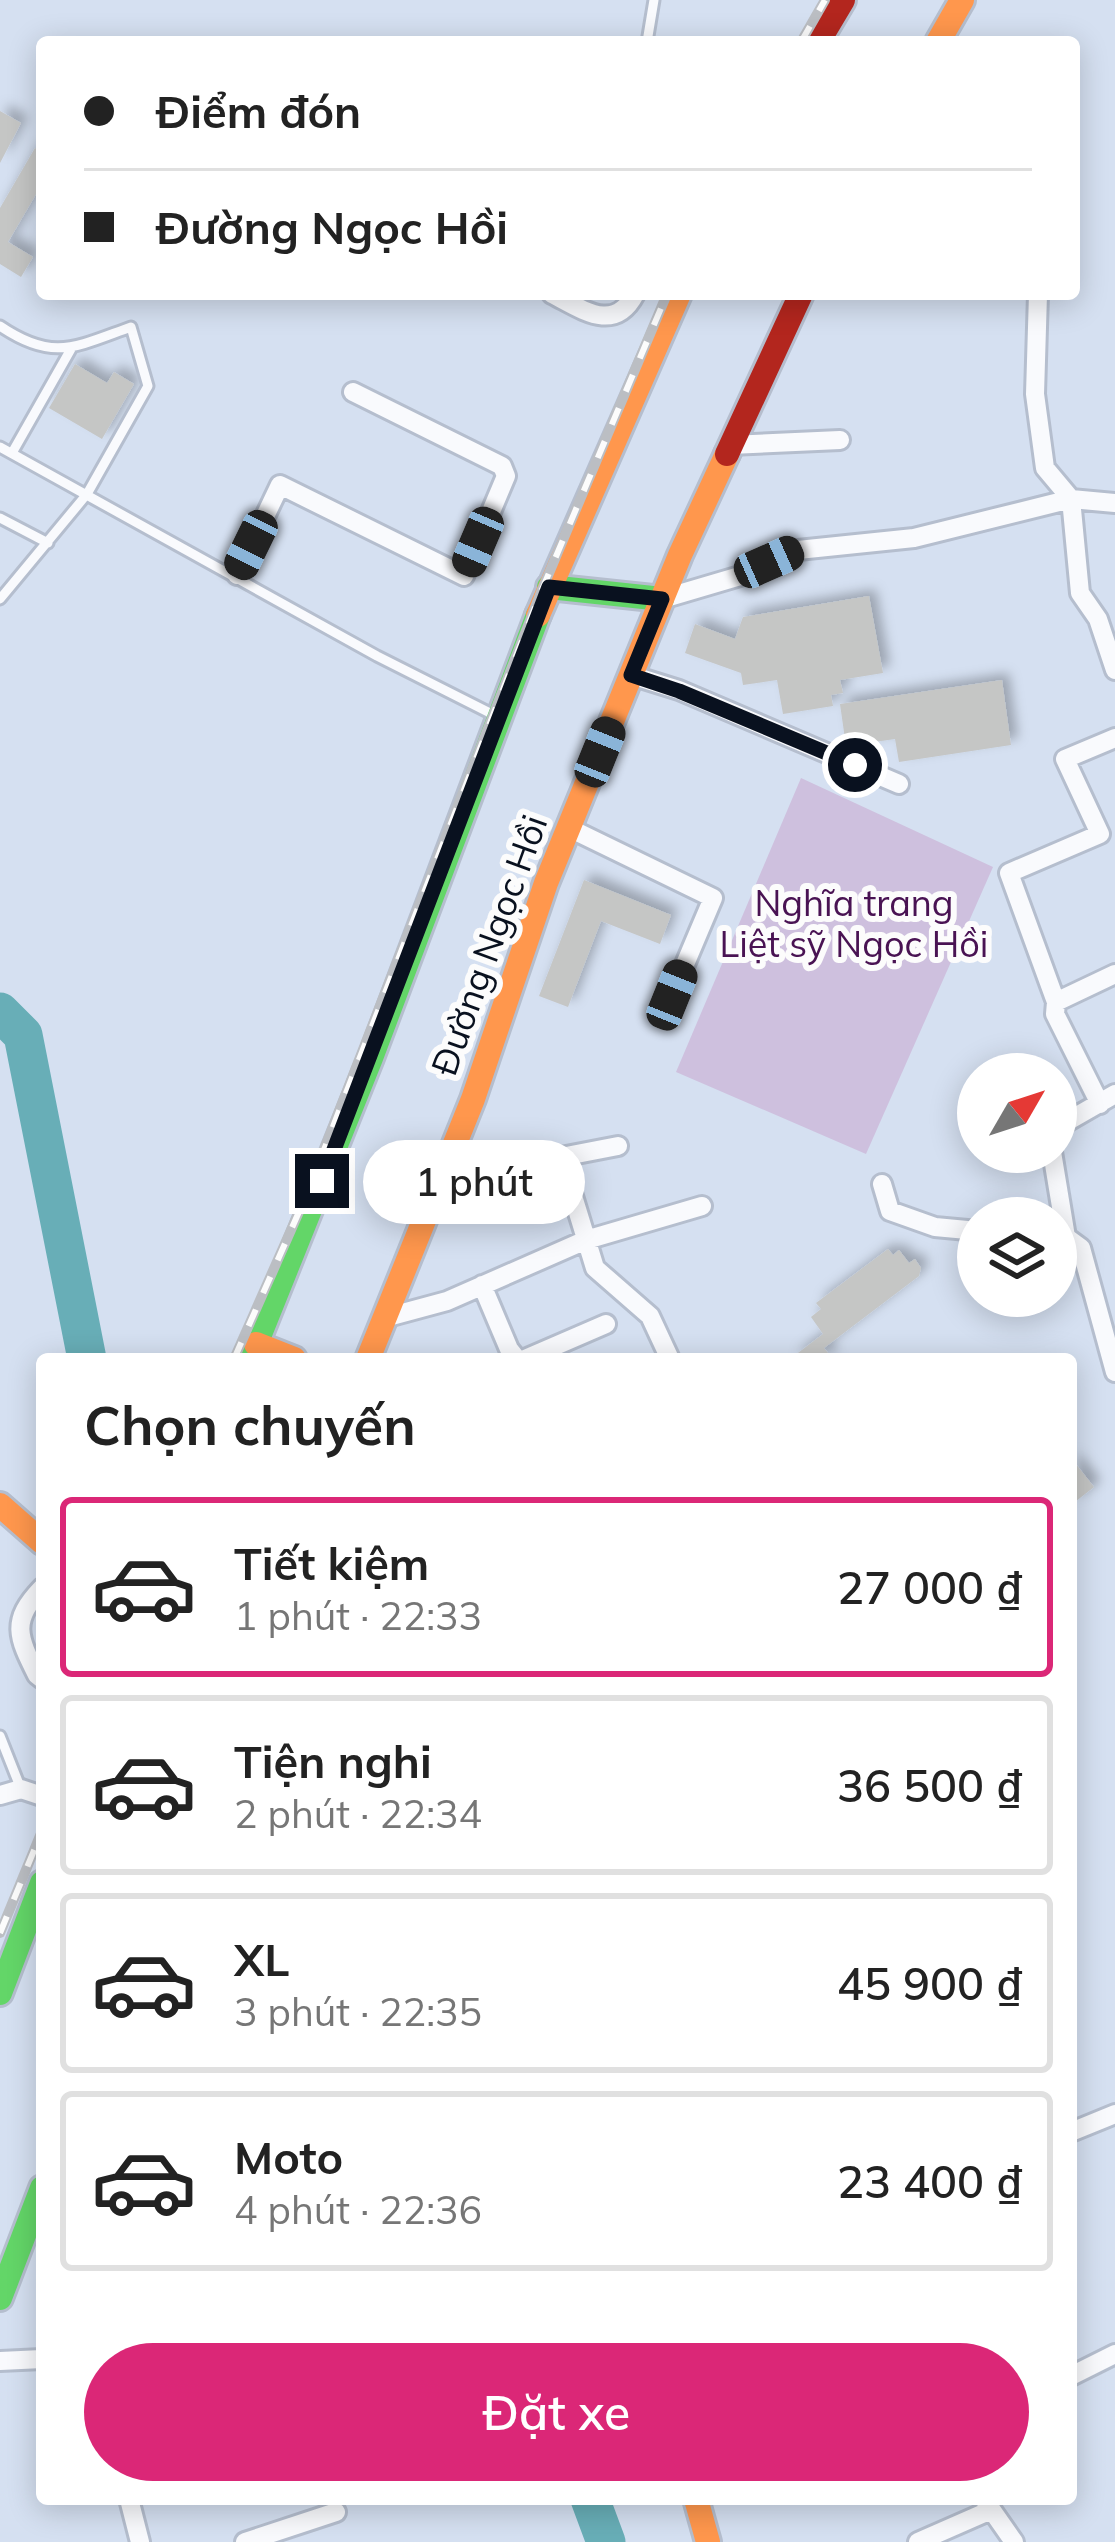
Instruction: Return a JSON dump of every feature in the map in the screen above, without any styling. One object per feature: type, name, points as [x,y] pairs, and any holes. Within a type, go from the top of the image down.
[{"type":"main road","points":[[822,36],[843,0]]},
{"type":"main road","points":[[941,36],[962,0]]},
{"type":"main road","name":"Đường Ngọc Hồi","points":[[253,1352],[371,1058],[549,587],[676,300]]},
{"type":"main road","name":"Đường Ngọc Hồi","points":[[370,1353],[473,1099],[568,828],[662,599],[798,300]]},
{"type":"main road","points":[[549,587],[662,599]]},
{"type":"main road","points":[[0,1505],[36,1537]]},
{"type":"main road","points":[[0,1993],[36,1899]]},
{"type":"main road","points":[[0,2297],[36,2204]]},
{"type":"main road","points":[[698,2505],[708,2542]]},
{"type":"street","points":[[564,300],[609,318],[631,300]]},
{"type":"street","points":[[1038,300],[1035,394],[1045,468],[1071,500],[1080,593],[1098,619],[1115,670]]},
{"type":"street","points":[[237,575],[280,485],[464,576],[506,476],[502,466],[353,392]]},
{"type":"street","points":[[730,446],[840,440]]},
{"type":"street","points":[[662,599],[740,576],[798,550],[914,538],[1071,500],[1115,503]]},
{"type":"street","points":[[631,675],[899,784]]},
{"type":"street","points":[[1077,1116],[1108,1099],[1055,1014],[1056,1002],[1010,873],[1100,834],[1065,759],[1115,738]]},
{"type":"street","points":[[568,828],[713,898],[672,995]]},
{"type":"street","points":[[1056,1002],[1115,974]]},
{"type":"street","points":[[618,1146],[561,1157],[595,1268],[650,1316],[667,1353]]},
{"type":"street","points":[[882,1184],[890,1211],[903,1219],[957,1228]]},
{"type":"street","points":[[384,1318],[447,1301],[584,1240],[702,1206]]},
{"type":"street","points":[[1077,1246],[1115,1372]]},
{"type":"street","points":[[482,1286],[514,1353]]},
{"type":"street","points":[[536,1353],[606,1324]]},
{"type":"street","points":[[36,1594],[20,1619],[20,1636],[36,1673]]},
{"type":"street","points":[[0,1795],[20,1789],[36,1794]]},
{"type":"street","points":[[1077,2130],[1115,2114]]},
{"type":"street","points":[[1077,2373],[1115,2354]]},
{"type":"street","points":[[0,2361],[36,2359]]},
{"type":"street","points":[[131,2505],[140,2542]]},
{"type":"street","points":[[918,2542],[987,2505],[1014,2542]]},
{"type":"street","points":[[245,2542],[336,2512]]},
{"type":"lane","points":[[648,36],[654,0]]},
{"type":"lane","points":[[0,326],[30,346],[71,349],[131,327],[148,386],[87,494],[0,599]]},
{"type":"lane","points":[[12,453],[71,349]]},
{"type":"lane","points":[[0,447],[377,656],[499,717]]},
{"type":"lane","points":[[0,518],[48,543]]},
{"type":"lane","points":[[0,1736],[20,1789]]},
{"type":"green space","name":"Nghĩa trang Liệt sỹ Ngọc Hồi","points":[[801,778],[993,867],[866,1154],[676,1072]]},
{"type":"building","points":[[0,111],[21,123],[0,163]]},
{"type":"building","points":[[35,148],[36,194],[8,242],[33,257],[21,277],[0,264],[0,208]]},
{"type":"building","points":[[75,364],[107,383],[114,372],[134,384],[102,439],[49,408]]},
{"type":"building","points":[[869,596],[883,673],[840,680],[843,693],[831,695],[833,706],[783,714],[777,680],[743,685],[741,673],[685,653],[695,624],[735,639],[743,617]]},
{"type":"building","points":[[1002,680],[1011,745],[899,762],[895,739],[846,746],[840,704]]},
{"type":"building","points":[[584,880],[671,915],[660,944],[601,921],[568,1007],[539,996]]},
{"type":"building","points":[[888,1249],[893,1255],[899,1250],[909,1263],[915,1259],[921,1268],[919,1276],[824,1348],[828,1353],[798,1353],[823,1334],[811,1317],[821,1309],[816,1303]]},
{"type":"building","points":[[1077,1466],[1094,1487],[1077,1500]]},
{"type":"waterway","points":[[0,1012],[23,1035],[86,1353]]},
{"type":"waterway","points":[[592,2505],[606,2542]]},
{"type":"railway","points":[[804,36],[825,0]]},
{"type":"railway","points":[[237,1353],[306,1196],[541,592],[664,300]]},
{"type":"railway","points":[[0,1933],[36,1846]]},
{"type":"traffic: fast","points":[[549,587],[662,599]]},
{"type":"traffic: fast","points":[[252,1353],[371,1058],[538,615]]},
{"type":"traffic: fast","points":[[0,1993],[36,1899]]},
{"type":"traffic: fast","points":[[0,2298],[36,2204]]},
{"type":"traffic: slow","points":[[941,36],[962,0]]},
{"type":"traffic: slow","points":[[538,615],[676,300]]},
{"type":"traffic: slow","points":[[370,1353],[473,1099],[546,883],[680,555],[727,454]]},
{"type":"traffic: slow","points":[[256,1344],[279,1353]]},
{"type":"traffic: slow","points":[[0,1505],[36,1537]]},
{"type":"traffic: slow","points":[[698,2505],[708,2542]]},
{"type":"traffic: jam","points":[[822,36],[843,0]]},
{"type":"traffic: jam","points":[[727,454],[798,300]]},
{"type":"route","points":[[322,1181],[549,587],[662,599],[631,675],[855,765]]}]
